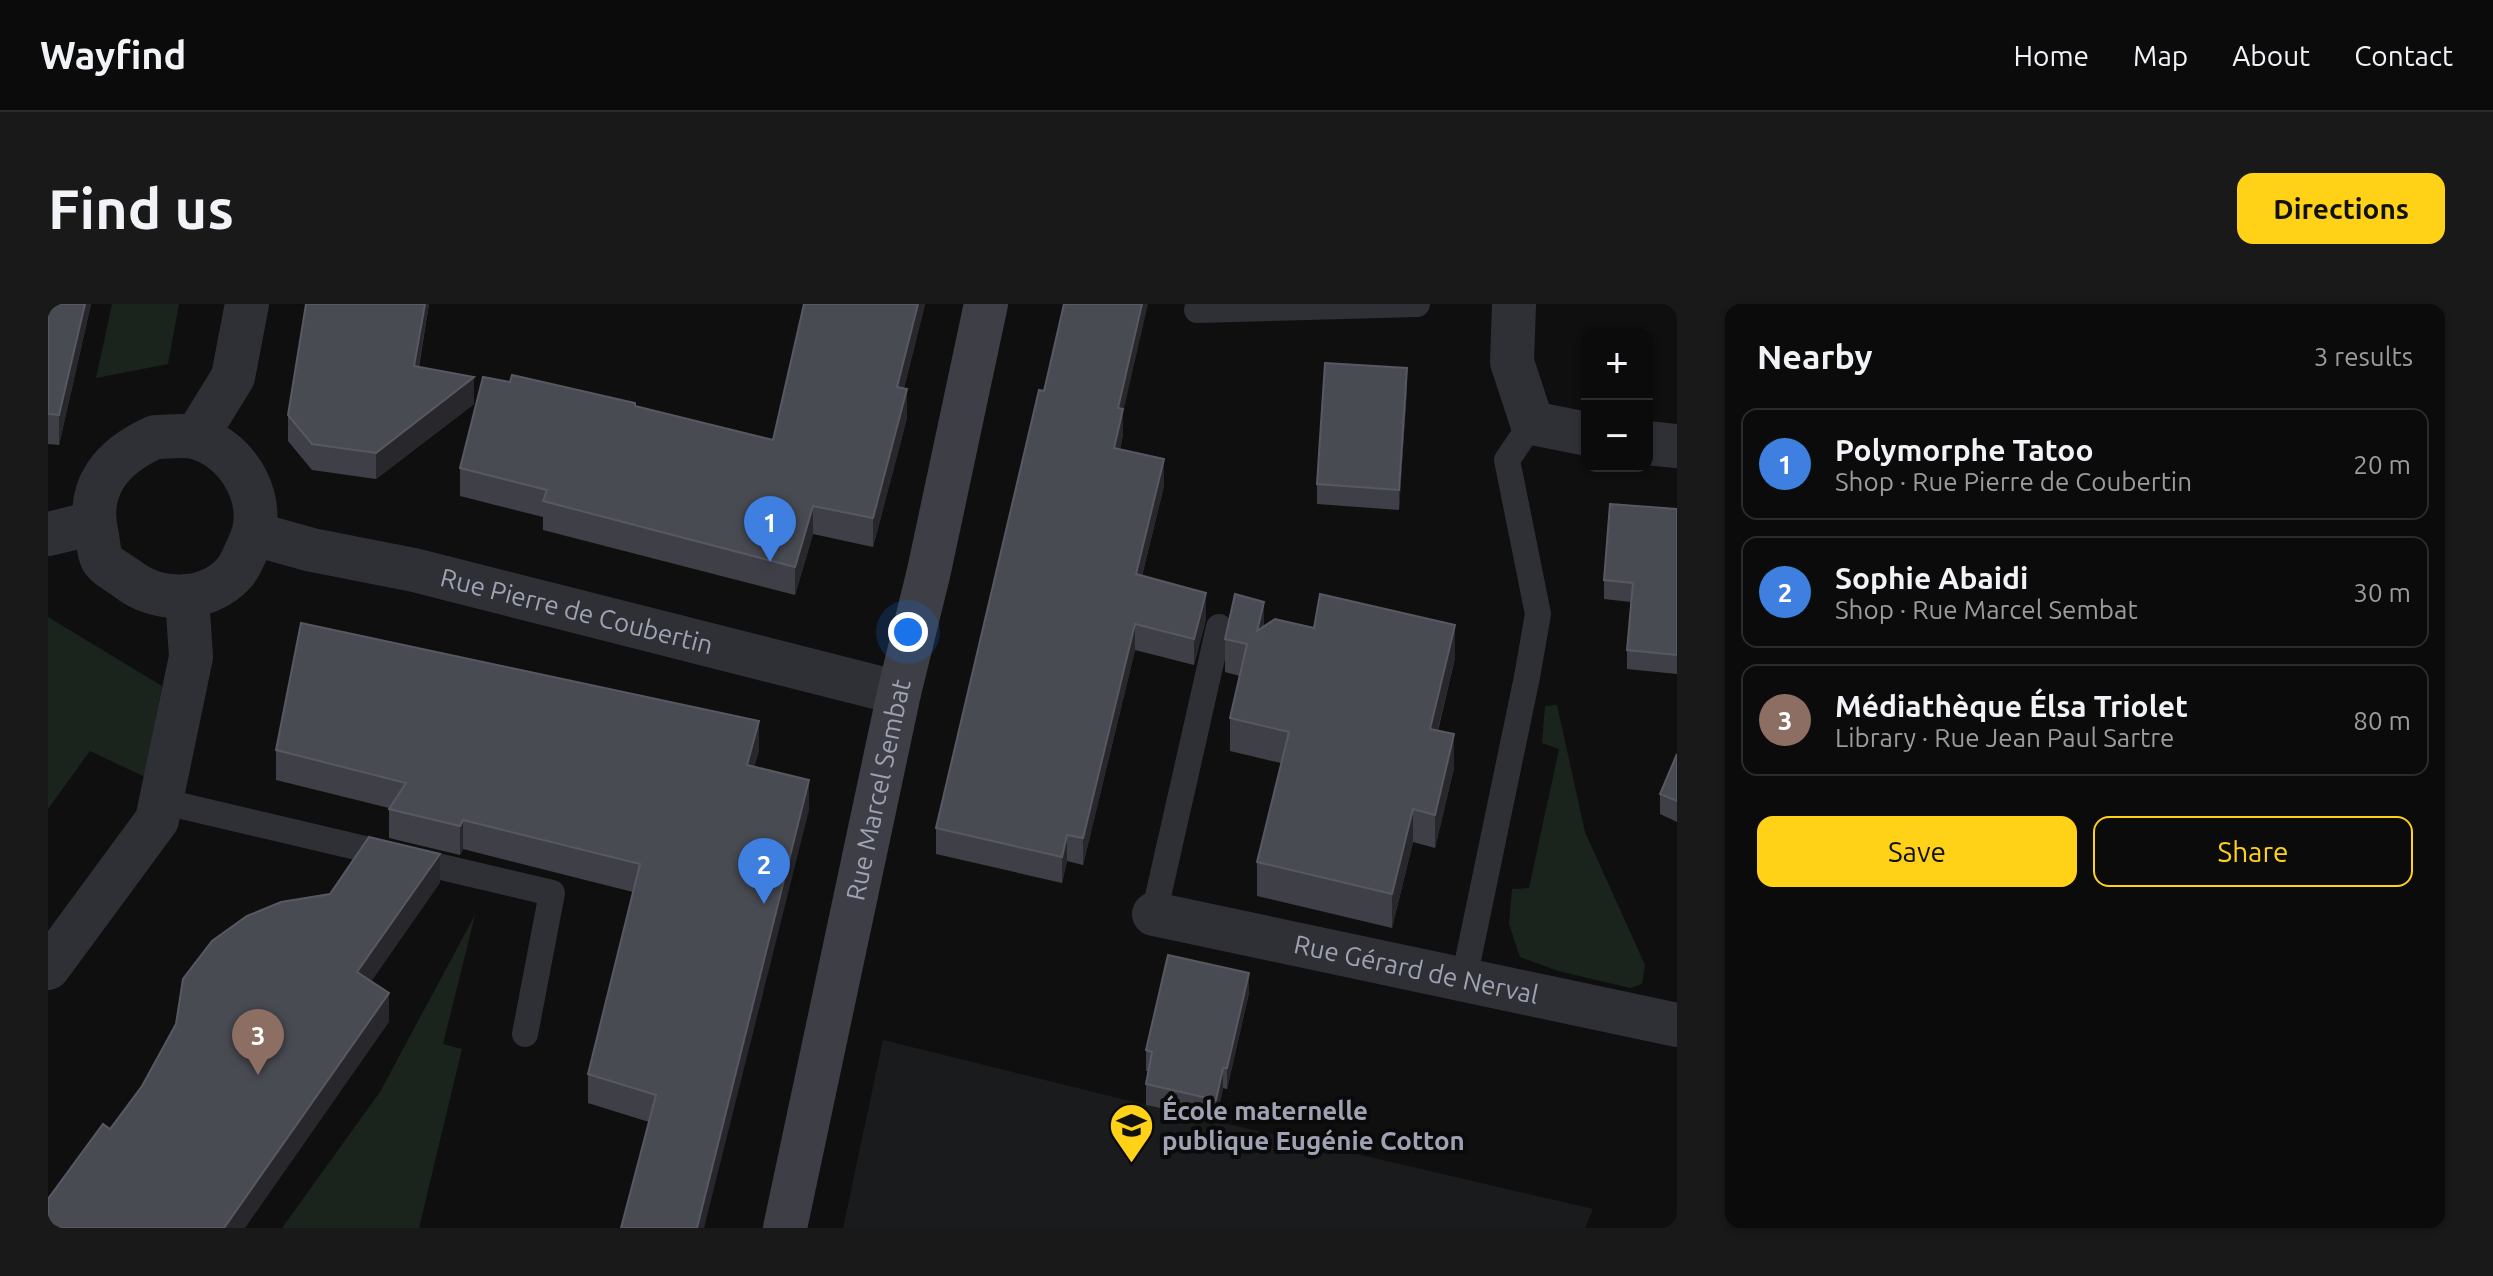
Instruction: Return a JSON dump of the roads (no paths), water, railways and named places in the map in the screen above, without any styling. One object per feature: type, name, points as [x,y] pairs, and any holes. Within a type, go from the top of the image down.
[{"type":"street","points":[[196,437],[233,377],[247,304]]},
{"type":"street","name":"Rue Marcel Sembat","points":[[785,1228],[986,304]]},
{"type":"street","points":[[1514,304],[1512,362],[1532,423],[1581,433]]},
{"type":"street","points":[[155,437],[196,437],[221,450],[246,477],[255,505],[254,534],[236,571],[214,588],[167,598],[140,589],[102,560],[94,523],[96,494],[109,469],[129,449],[155,437]]},
{"type":"street","points":[[1653,444],[1677,446]]},
{"type":"street","points":[[48,534],[94,523]]},
{"type":"street","name":"Rue Pierre de Coubertin","points":[[254,534],[312,550],[414,570],[899,693]]},
{"type":"street","points":[[48,968],[157,820],[191,657],[187,596]]},
{"type":"street","name":"Rue Gérard de Nerval","points":[[1154,914],[1676,1025]]},
{"type":"lane","points":[[1197,310],[1417,304]]},
{"type":"lane","points":[[1464,979],[1538,614],[1507,460],[1532,423]]},
{"type":"lane","points":[[1154,914],[1219,627]]},
{"type":"lane","points":[[161,801],[552,893],[525,1034]]},
{"type":"place","name":"Polymorphe Tatoo","points":[[770,562]]},
{"type":"place","name":"Sophie Abaidi","points":[[764,904]]},
{"type":"place","name":"Médiathèque Élsa Triolet","points":[[258,1075]]},
{"type":"place","name":"École maternelle publique Eugénie Cotton","points":[[1131,1165]]}]
